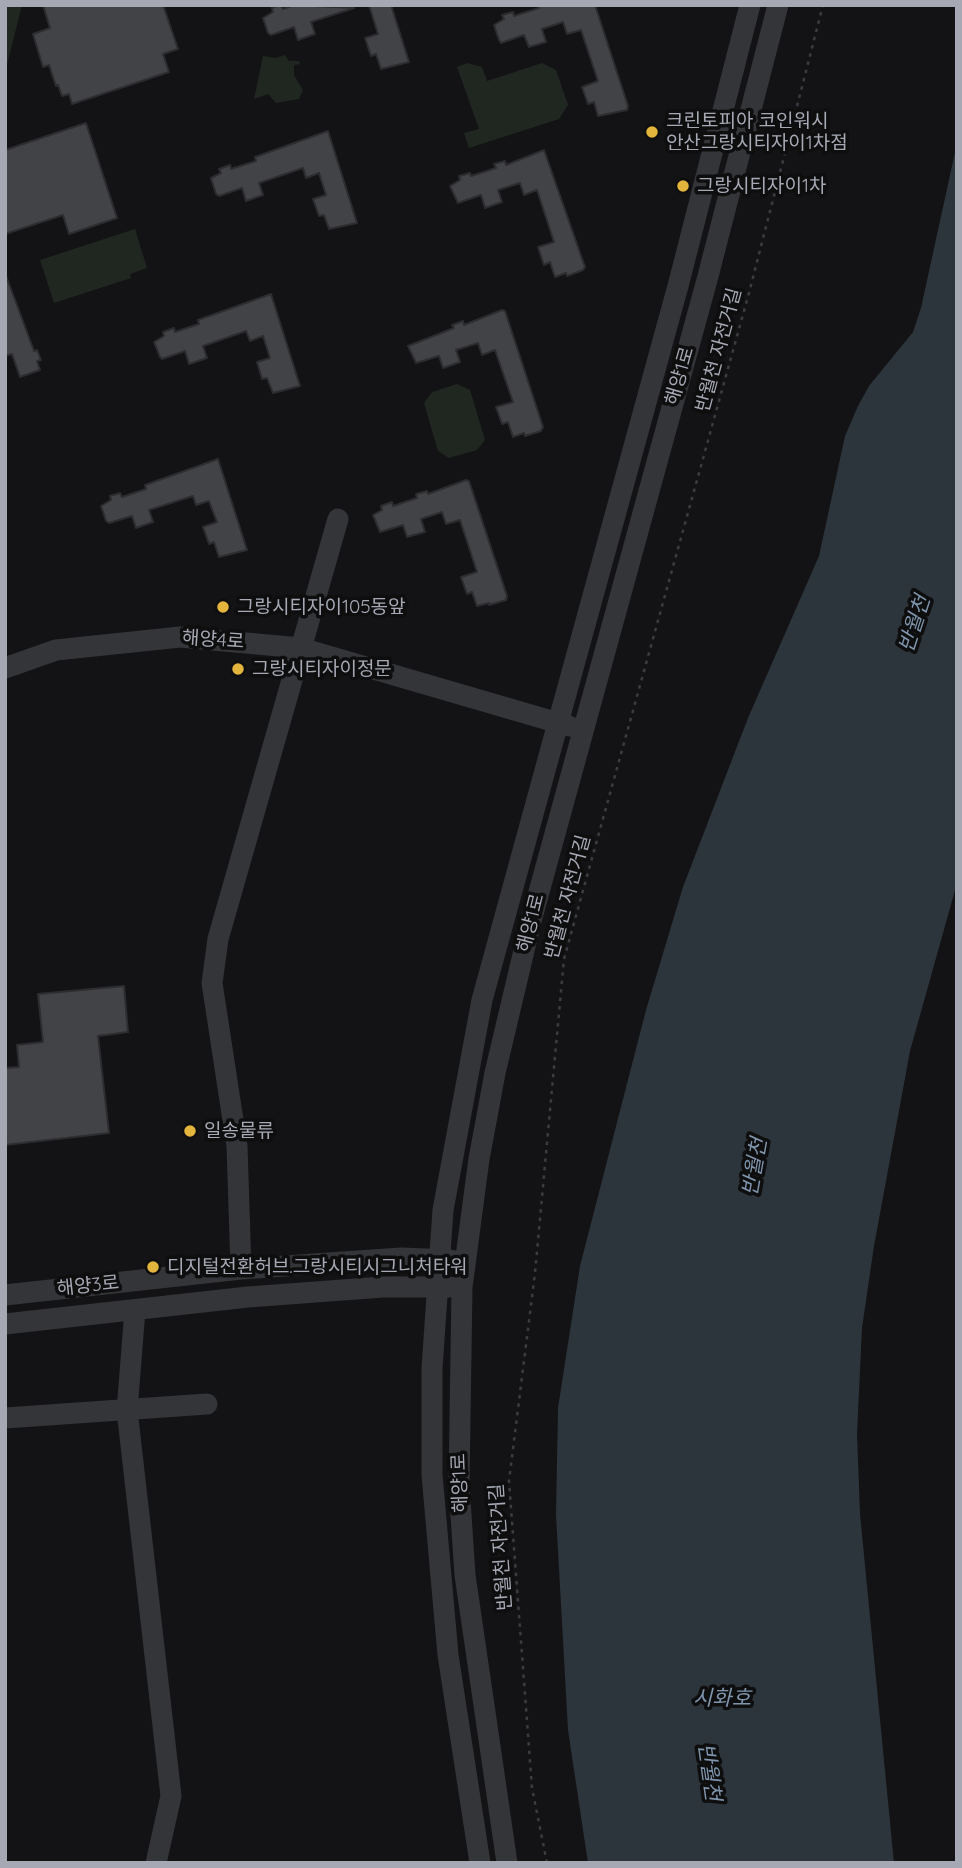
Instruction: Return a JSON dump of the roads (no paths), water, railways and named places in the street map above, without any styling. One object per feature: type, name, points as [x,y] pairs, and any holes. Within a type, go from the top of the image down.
[{"type":"street","name":"해양1로","points":[[480,1863],[448,1655],[432,1449],[436,1287],[452,1158],[482,1000],[678,286],[750,5]]},
{"type":"street","name":"해양1로","points":[[507,1863],[464,1562],[458,1429],[464,1261],[495,1073],[581,730],[707,279],[778,5]]},
{"type":"street","points":[[241,1269],[237,1146],[212,983],[218,939],[338,519]]},
{"type":"street","name":"해양4로","points":[[5,668],[56,650],[180,636],[302,648],[581,730]]},
{"type":"street","name":"해양3로","points":[[5,1295],[241,1269],[401,1258],[464,1261]]},
{"type":"street","name":"해양3로","points":[[5,1324],[262,1296],[462,1287]]},
{"type":"street","points":[[135,1310],[127,1409],[171,1796],[156,1863]]},
{"type":"street","points":[[5,1418],[206,1404]]},
{"type":"water","name":"시화호","points":[[957,143],[957,883],[910,1051],[874,1246],[862,1328],[857,1434],[860,1514],[894,1863],[588,1863],[568,1730],[556,1515],[558,1408],[580,1266],[646,1010],[683,887],[748,718],[819,556],[845,436],[869,386],[913,332],[921,308]]},
{"type":"place","name":"크린토피아 코인워시 안산그랑시티자이1차점","points":[[652,132]]},
{"type":"place","name":"그랑시티자이1차","points":[[683,186]]},
{"type":"place","name":"그랑시티자이105동앞","points":[[223,607]]},
{"type":"place","name":"그랑시티자이정문","points":[[238,669]]},
{"type":"place","name":"일송물류","points":[[190,1131]]},
{"type":"place","name":"디지털전환허브.그랑시티시그니처타워","points":[[153,1267]]},
{"type":"water label","name":"반월천","points":[[915,624]]},
{"type":"water label","name":"반월천","points":[[755,1167]]},
{"type":"water label","name":"반월천","points":[[709,1772]]}]
